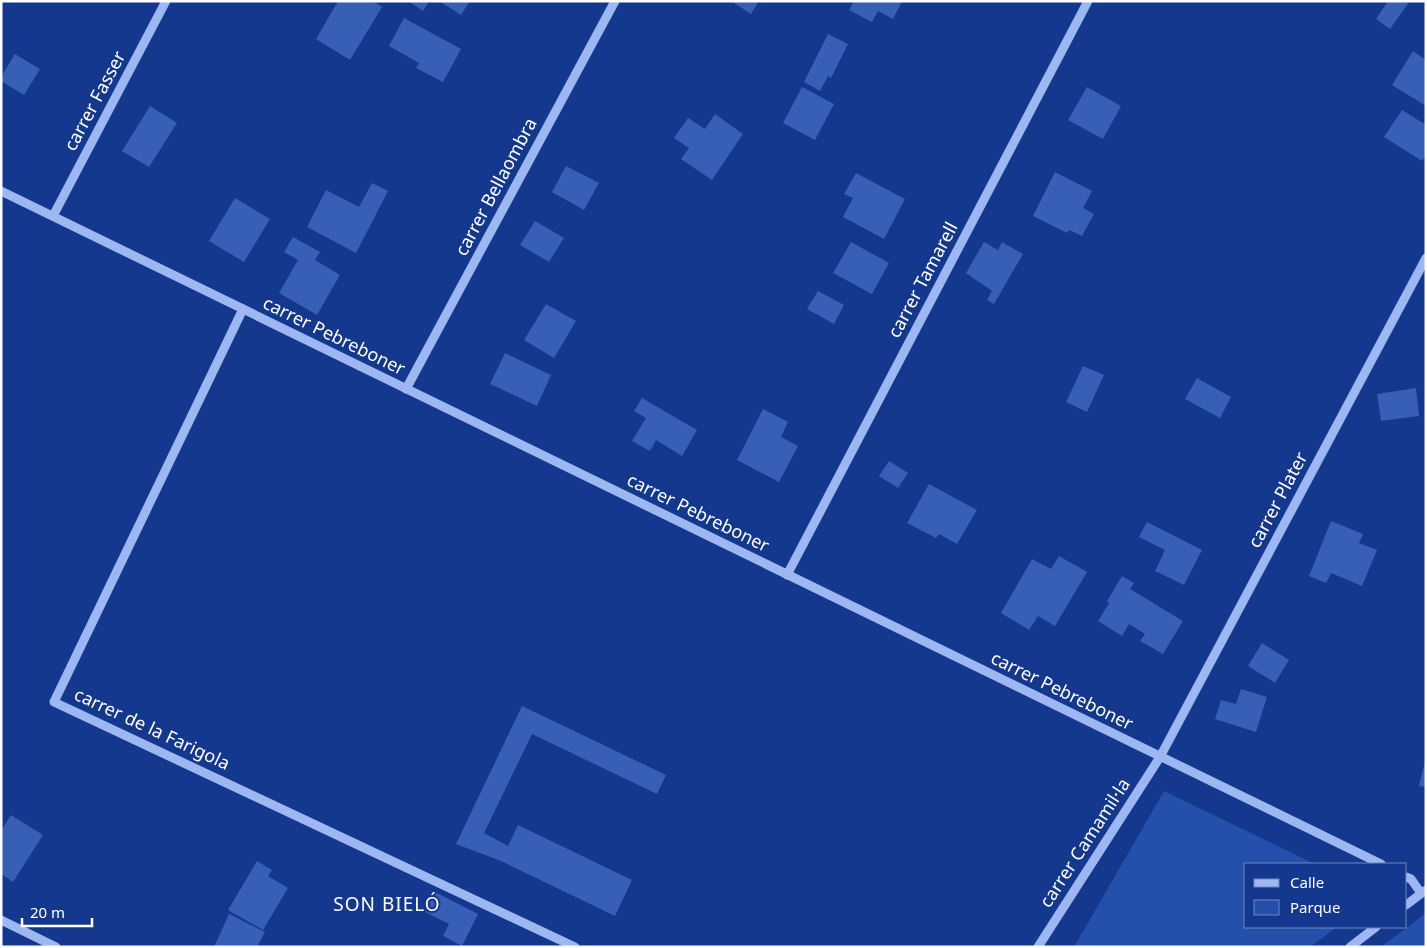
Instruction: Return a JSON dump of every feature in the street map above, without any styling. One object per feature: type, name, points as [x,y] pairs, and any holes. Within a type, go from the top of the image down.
[{"type":"street","name":"carrer Fasser","points":[[52,216],[166,1]]},
{"type":"street","name":"carrer Bellaombra","points":[[406,388],[615,1]]},
{"type":"street","name":"carrer Tamarell","points":[[787,575],[1088,1]]},
{"type":"street","name":"carrer Pebreboner","points":[[1,191],[1379,863]]},
{"type":"street","name":"carrer Plater","points":[[1160,757],[1426,258]]},
{"type":"street","name":"carrer de la Farigola","points":[[243,309],[54,702],[575,947]]},
{"type":"street","name":"carrer Camamil·la","points":[[1038,947],[1160,757]]},
{"type":"street","points":[[1407,877],[1424,892],[1407,904]]},
{"type":"street","points":[[1,920],[56,947]]},
{"type":"street","points":[[1350,947],[1375,928]]},
{"type":"green space","points":[[1164,791],[1313,863],[1244,863],[1244,928],[1336,928],[1310,947],[1074,947]]},
{"type":"green space","points":[[1426,913],[1426,947],[1381,947],[1407,928]]},
{"type":"building","points":[[338,1],[373,1],[382,7],[350,60],[316,39]]},
{"type":"building","points":[[408,1],[429,1],[423,11]]},
{"type":"building","points":[[439,1],[470,1],[461,15]]},
{"type":"building","points":[[731,1],[759,1],[751,14]]},
{"type":"building","points":[[854,1],[902,1],[893,19],[878,11],[872,22],[849,10]]},
{"type":"building","points":[[1388,1],[1410,1],[1390,29],[1376,19]]},
{"type":"building","points":[[404,18],[461,49],[443,82],[416,68],[419,63],[389,46]]},
{"type":"building","points":[[828,34],[848,44],[831,78],[828,76],[820,91],[804,82]]},
{"type":"building","points":[[1413,51],[1426,60],[1426,106],[1392,85]]},
{"type":"building","points":[[15,54],[40,69],[24,95],[1,81],[1,77]]},
{"type":"building","points":[[802,87],[834,104],[815,140],[783,123]]},
{"type":"building","points":[[1087,87],[1121,106],[1103,139],[1068,120]]},
{"type":"building","points":[[150,106],[177,123],[149,167],[122,151]]},
{"type":"building","points":[[1402,110],[1426,125],[1426,155],[1422,161],[1384,137]]},
{"type":"building","points":[[715,114],[743,134],[712,180],[681,159],[689,148],[674,138],[688,118],[705,129]]},
{"type":"building","points":[[566,166],[599,183],[584,210],[552,192]]},
{"type":"building","points":[[1055,172],[1092,191],[1083,208],[1094,214],[1082,236],[1069,230],[1067,233],[1033,216]]},
{"type":"building","points":[[856,173],[905,199],[884,239],[843,217],[853,198],[844,194]]},
{"type":"building","points":[[372,183],[388,191],[356,253],[307,227],[326,190],[359,207]]},
{"type":"building","points":[[235,198],[270,219],[244,262],[209,241]]},
{"type":"building","points":[[535,221],[564,238],[549,262],[520,245]]},
{"type":"building","points":[[293,237],[320,252],[315,260],[340,275],[317,315],[279,293],[298,260],[284,252]]},
{"type":"building","points":[[851,242],[889,263],[872,294],[833,273]]},
{"type":"building","points":[[984,242],[998,250],[1002,242],[1023,254],[994,304],[987,300],[992,291],[966,273]]},
{"type":"building","points":[[818,291],[844,305],[834,324],[807,309]]},
{"type":"building","points":[[546,304],[576,321],[554,358],[524,340]]},
{"type":"building","points":[[505,353],[551,375],[537,406],[490,384]]},
{"type":"building","points":[[1083,366],[1104,375],[1087,412],[1066,402]]},
{"type":"building","points":[[1197,378],[1231,397],[1220,418],[1185,399]]},
{"type":"building","points":[[1416,388],[1419,416],[1381,421],[1377,394]]},
{"type":"building","points":[[642,398],[697,430],[682,456],[656,440],[650,451],[632,441],[646,418],[634,411]]},
{"type":"building","points":[[763,409],[788,422],[781,437],[798,446],[779,482],[737,460]]},
{"type":"building","points":[[889,461],[908,473],[898,488],[879,476]]},
{"type":"building","points":[[929,484],[977,510],[957,544],[939,534],[936,538],[907,523]]},
{"type":"building","points":[[1331,521],[1363,534],[1359,543],[1377,550],[1362,586],[1331,573],[1326,583],[1309,576]]},
{"type":"building","points":[[1147,522],[1202,550],[1184,585],[1155,571],[1165,550],[1139,537]]},
{"type":"building","points":[[1059,556],[1087,572],[1055,626],[1038,616],[1029,630],[1001,613],[1032,559],[1051,569]]},
{"type":"building","points":[[1122,576],[1134,583],[1130,589],[1183,621],[1163,654],[1140,641],[1145,634],[1129,624],[1122,636],[1098,621]]},
{"type":"building","points":[[1262,643],[1289,660],[1275,683],[1248,666]]},
{"type":"building","points":[[1241,689],[1267,697],[1256,732],[1215,719],[1221,700],[1236,704]]},
{"type":"building","points":[[522,706],[666,775],[657,794],[532,734],[484,833],[508,846],[518,825],[632,880],[615,916],[501,861],[456,844]]},
{"type":"building","points":[[1426,761],[1426,787],[1419,786]]},
{"type":"building","points":[[11,815],[43,835],[13,882],[1,874],[1,831]]},
{"type":"building","points":[[257,861],[272,870],[268,876],[288,888],[263,930],[228,910]]},
{"type":"building","points":[[433,891],[478,914],[462,946],[443,936],[449,924],[423,911]]},
{"type":"building","points":[[229,914],[265,932],[257,947],[214,947]]},
{"type":"district","name":"SON BIELÓ","points":[[387,904]]}]
